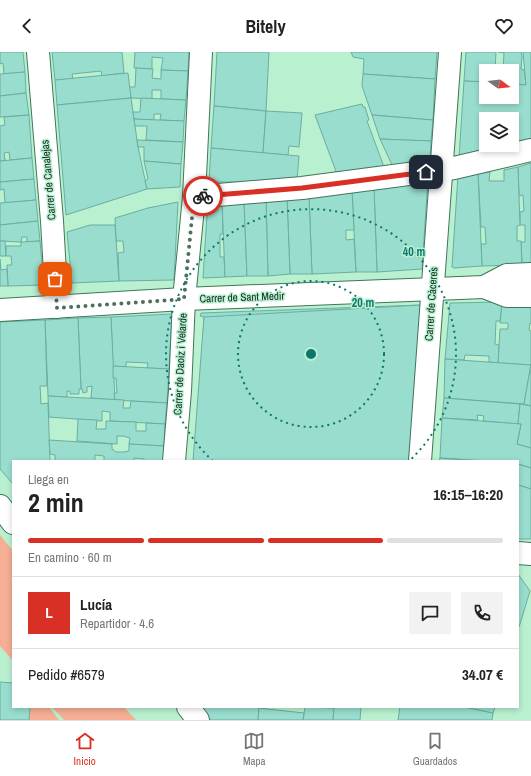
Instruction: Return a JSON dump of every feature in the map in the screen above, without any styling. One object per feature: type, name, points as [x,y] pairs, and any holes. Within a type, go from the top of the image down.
[{"type":"street","name":"Carrer de Canalejas","points":[[38,52],[52,221],[57,308]]},
{"type":"street","name":"Carrer de Daoiz i Velarde","points":[[174,460],[180,391],[184,302],[194,197],[201,52]]},
{"type":"street","name":"Carrer de Càceres","points":[[420,460],[450,52]]},
{"type":"street","points":[[194,197],[302,188],[442,170],[531,150]]},
{"type":"street","name":"Carrer de Sant Medir","points":[[484,287],[506,275],[531,274]]},
{"type":"street","name":"Carrer de Sant Medir","points":[[0,310],[484,287],[507,296],[531,296]]},
{"type":"street","points":[[0,506],[12,522]]},
{"type":"street","points":[[519,553],[531,554]]},
{"type":"street","points":[[189,708],[198,720]]},
{"type":"shaded area","points":[[0,535],[12,550],[12,660],[0,646]]},
{"type":"shaded area","points":[[30,708],[50,708],[59,720],[28,720]]},
{"type":"shaded area","points":[[53,708],[125,708],[136,720],[64,720]]},
{"type":"building","points":[[1,52],[23,52],[25,72],[4,74],[3,63],[0,64]]},
{"type":"building","points":[[52,52],[122,52],[124,73],[102,76],[101,71],[72,74],[73,79],[55,80]]},
{"type":"building","points":[[135,52],[189,52],[188,71],[161,70],[163,58],[152,57],[152,69],[134,68]]},
{"type":"building","points":[[217,52],[269,52],[266,111],[214,106]]},
{"type":"building","points":[[351,52],[437,52],[435,79],[363,74],[364,59],[353,57]]},
{"type":"building","points":[[466,52],[496,52],[495,64],[479,64],[479,82],[464,81]]},
{"type":"building","points":[[498,52],[521,52],[521,69],[524,70],[526,85],[519,84],[519,64],[503,64],[504,53]]},
{"type":"building","points":[[523,52],[531,52],[531,143],[519,146],[519,112],[479,112],[479,152],[488,152],[459,158],[464,81],[479,82],[479,104],[519,104],[519,84],[526,85]]},
{"type":"building","points":[[136,68],[153,69],[152,78],[161,79],[161,70],[188,71],[186,100],[161,99],[161,90],[152,90],[152,99],[131,98],[129,87],[135,87]]},
{"type":"building","points":[[25,72],[26,93],[0,96],[0,74]]},
{"type":"building","points":[[128,73],[131,98],[57,105],[55,80]]},
{"type":"building","points":[[363,74],[435,79],[433,120],[372,115],[362,86]]},
{"type":"building","points":[[26,93],[29,115],[0,117],[0,96]]},
{"type":"building","points":[[131,98],[138,147],[147,189],[66,215],[57,105]]},
{"type":"building","points":[[141,98],[186,100],[184,121],[160,120],[161,114],[154,114],[154,120],[134,119],[133,112],[140,112]]},
{"type":"building","points":[[362,104],[363,107],[365,107],[369,120],[367,121],[384,167],[337,174],[315,115]]},
{"type":"building","points":[[214,106],[266,111],[263,153],[211,148]]},
{"type":"building","points":[[266,111],[302,113],[299,147],[289,146],[288,155],[263,153]]},
{"type":"building","points":[[29,115],[32,158],[10,160],[9,152],[4,153],[5,160],[0,161],[0,126],[5,125],[4,117]]},
{"type":"building","points":[[372,115],[433,120],[431,141],[380,139]]},
{"type":"building","points":[[134,119],[184,121],[183,142],[146,140],[147,126],[135,126]]},
{"type":"building","points":[[380,139],[431,141],[430,162],[393,167]]},
{"type":"building","points":[[137,140],[183,142],[181,164],[144,161],[144,147],[138,147]]},
{"type":"building","points":[[211,148],[299,156],[297,180],[277,182],[209,182]]},
{"type":"building","points":[[32,158],[34,179],[0,182],[0,161]]},
{"type":"building","points":[[144,161],[181,164],[180,187],[147,189],[145,181],[148,179]]},
{"type":"building","points":[[531,163],[531,265],[522,265],[521,242],[525,242],[525,225],[520,225],[520,212],[524,211],[523,195],[519,196],[518,167]]},
{"type":"building","points":[[518,167],[520,225],[517,226],[517,241],[521,241],[522,265],[482,266],[481,244],[486,244],[485,227],[481,227],[478,173],[490,172],[489,181],[504,181],[504,170]]},
{"type":"building","points":[[478,173],[482,266],[454,268],[452,267],[458,175]]},
{"type":"building","points":[[34,179],[36,200],[5,203],[4,189],[0,190],[0,182]]},
{"type":"building","points":[[428,180],[422,269],[377,272],[374,187]]},
{"type":"building","points":[[374,187],[377,272],[356,272],[352,190]]},
{"type":"building","points":[[352,190],[354,230],[346,230],[346,240],[354,239],[356,272],[312,274],[309,195]]},
{"type":"building","points":[[309,195],[312,274],[290,274],[287,198]]},
{"type":"building","points":[[287,198],[290,274],[268,276],[266,200]]},
{"type":"building","points":[[208,199],[222,200],[223,234],[220,234],[220,257],[224,257],[225,277],[203,278]]},
{"type":"building","points":[[36,200],[38,221],[0,225],[0,203]]},
{"type":"building","points":[[222,200],[244,200],[247,276],[225,277]]},
{"type":"building","points":[[244,200],[266,200],[268,276],[247,276]]},
{"type":"building","points":[[178,202],[174,280],[119,281],[118,253],[124,252],[123,241],[116,241],[115,218],[148,208]]},
{"type":"building","points":[[38,221],[40,241],[27,242],[27,237],[22,237],[21,242],[0,241],[0,225]]},
{"type":"building","points":[[90,225],[115,225],[119,281],[72,283],[67,232]]},
{"type":"building","points":[[0,241],[5,241],[6,256],[0,256]]},
{"type":"building","points":[[40,241],[44,285],[8,286],[7,265],[12,265],[11,256],[6,256],[6,246],[21,246],[21,242]]},
{"type":"building","points":[[0,259],[1,270],[7,269],[8,286],[0,286]]},
{"type":"building","points":[[531,301],[531,324],[530,323],[529,330],[531,331],[531,365],[498,363],[500,329],[508,329],[508,323],[500,323],[502,302]]},
{"type":"building","points":[[502,302],[500,321],[496,321],[495,344],[499,345],[498,363],[489,362],[489,356],[465,355],[464,360],[445,359],[450,303]]},
{"type":"building","points":[[421,305],[420,308],[417,308],[406,460],[196,460],[204,317],[200,316],[201,313]]},
{"type":"building","points":[[421,305],[410,460],[193,460],[204,317]]},
{"type":"building","points":[[172,314],[169,369],[147,368],[148,363],[126,362],[126,367],[113,366],[111,317]]},
{"type":"building","points":[[111,317],[115,400],[91,398],[92,386],[87,387],[87,392],[83,393],[81,389],[78,318]]},
{"type":"building","points":[[78,318],[81,389],[79,389],[79,394],[70,394],[70,391],[67,391],[67,397],[48,396],[45,320]]},
{"type":"building","points":[[45,320],[47,386],[40,386],[41,404],[48,403],[50,460],[12,460],[12,483],[0,469],[0,322]]},
{"type":"building","points":[[445,359],[531,365],[524,404],[444,398]]},
{"type":"building","points":[[531,364],[531,406],[524,404]]},
{"type":"building","points":[[113,366],[169,369],[167,403],[115,400],[114,393],[117,393],[116,378],[113,378]]},
{"type":"building","points":[[48,396],[124,400],[123,408],[130,408],[131,401],[167,403],[165,424],[110,421],[110,412],[102,411],[102,421],[49,417]]},
{"type":"building","points":[[444,398],[520,404],[518,424],[483,421],[484,416],[477,415],[478,420],[442,418]]},
{"type":"building","points":[[520,404],[531,406],[531,448],[517,444],[521,424],[518,424]]},
{"type":"building","points":[[442,418],[521,424],[517,444],[531,448],[531,468],[519,464],[519,460],[440,458]]},
{"type":"building","points":[[78,419],[97,420],[96,429],[106,429],[106,421],[136,422],[136,431],[146,431],[146,423],[165,424],[164,446],[129,444],[130,438],[123,436],[117,436],[117,444],[77,441]]},
{"type":"building","points":[[49,440],[112,444],[112,449],[116,452],[129,451],[129,444],[164,446],[163,460],[144,460],[134,458],[134,460],[104,460],[104,456],[95,455],[95,460],[55,460],[55,455],[50,454]]},
{"type":"building","points":[[440,458],[465,460],[439,460]]},
{"type":"building","points":[[519,464],[531,468],[531,489],[519,485]]},
{"type":"building","points":[[519,485],[531,489],[531,539],[519,539]]},
{"type":"building","points":[[519,575],[530,591],[519,627]]},
{"type":"building","points":[[0,682],[12,683],[12,708],[30,708],[29,720],[0,720]]},
{"type":"building","points":[[197,708],[259,708],[258,720],[211,720]]},
{"type":"building","points":[[259,708],[304,713],[303,720],[258,720]]},
{"type":"building","points":[[305,708],[334,708],[333,720],[303,720]]},
{"type":"building","points":[[334,708],[361,708],[360,720],[333,720]]},
{"type":"building","points":[[400,708],[470,708],[493,713],[492,720],[398,720]]},
{"type":"building","points":[[470,708],[495,708],[493,713]]},
{"type":"way so far","points":[[55,279],[57,308],[184,299],[194,197],[203,196]]},
{"type":"route","points":[[203,196],[302,188],[426,172]]}]
